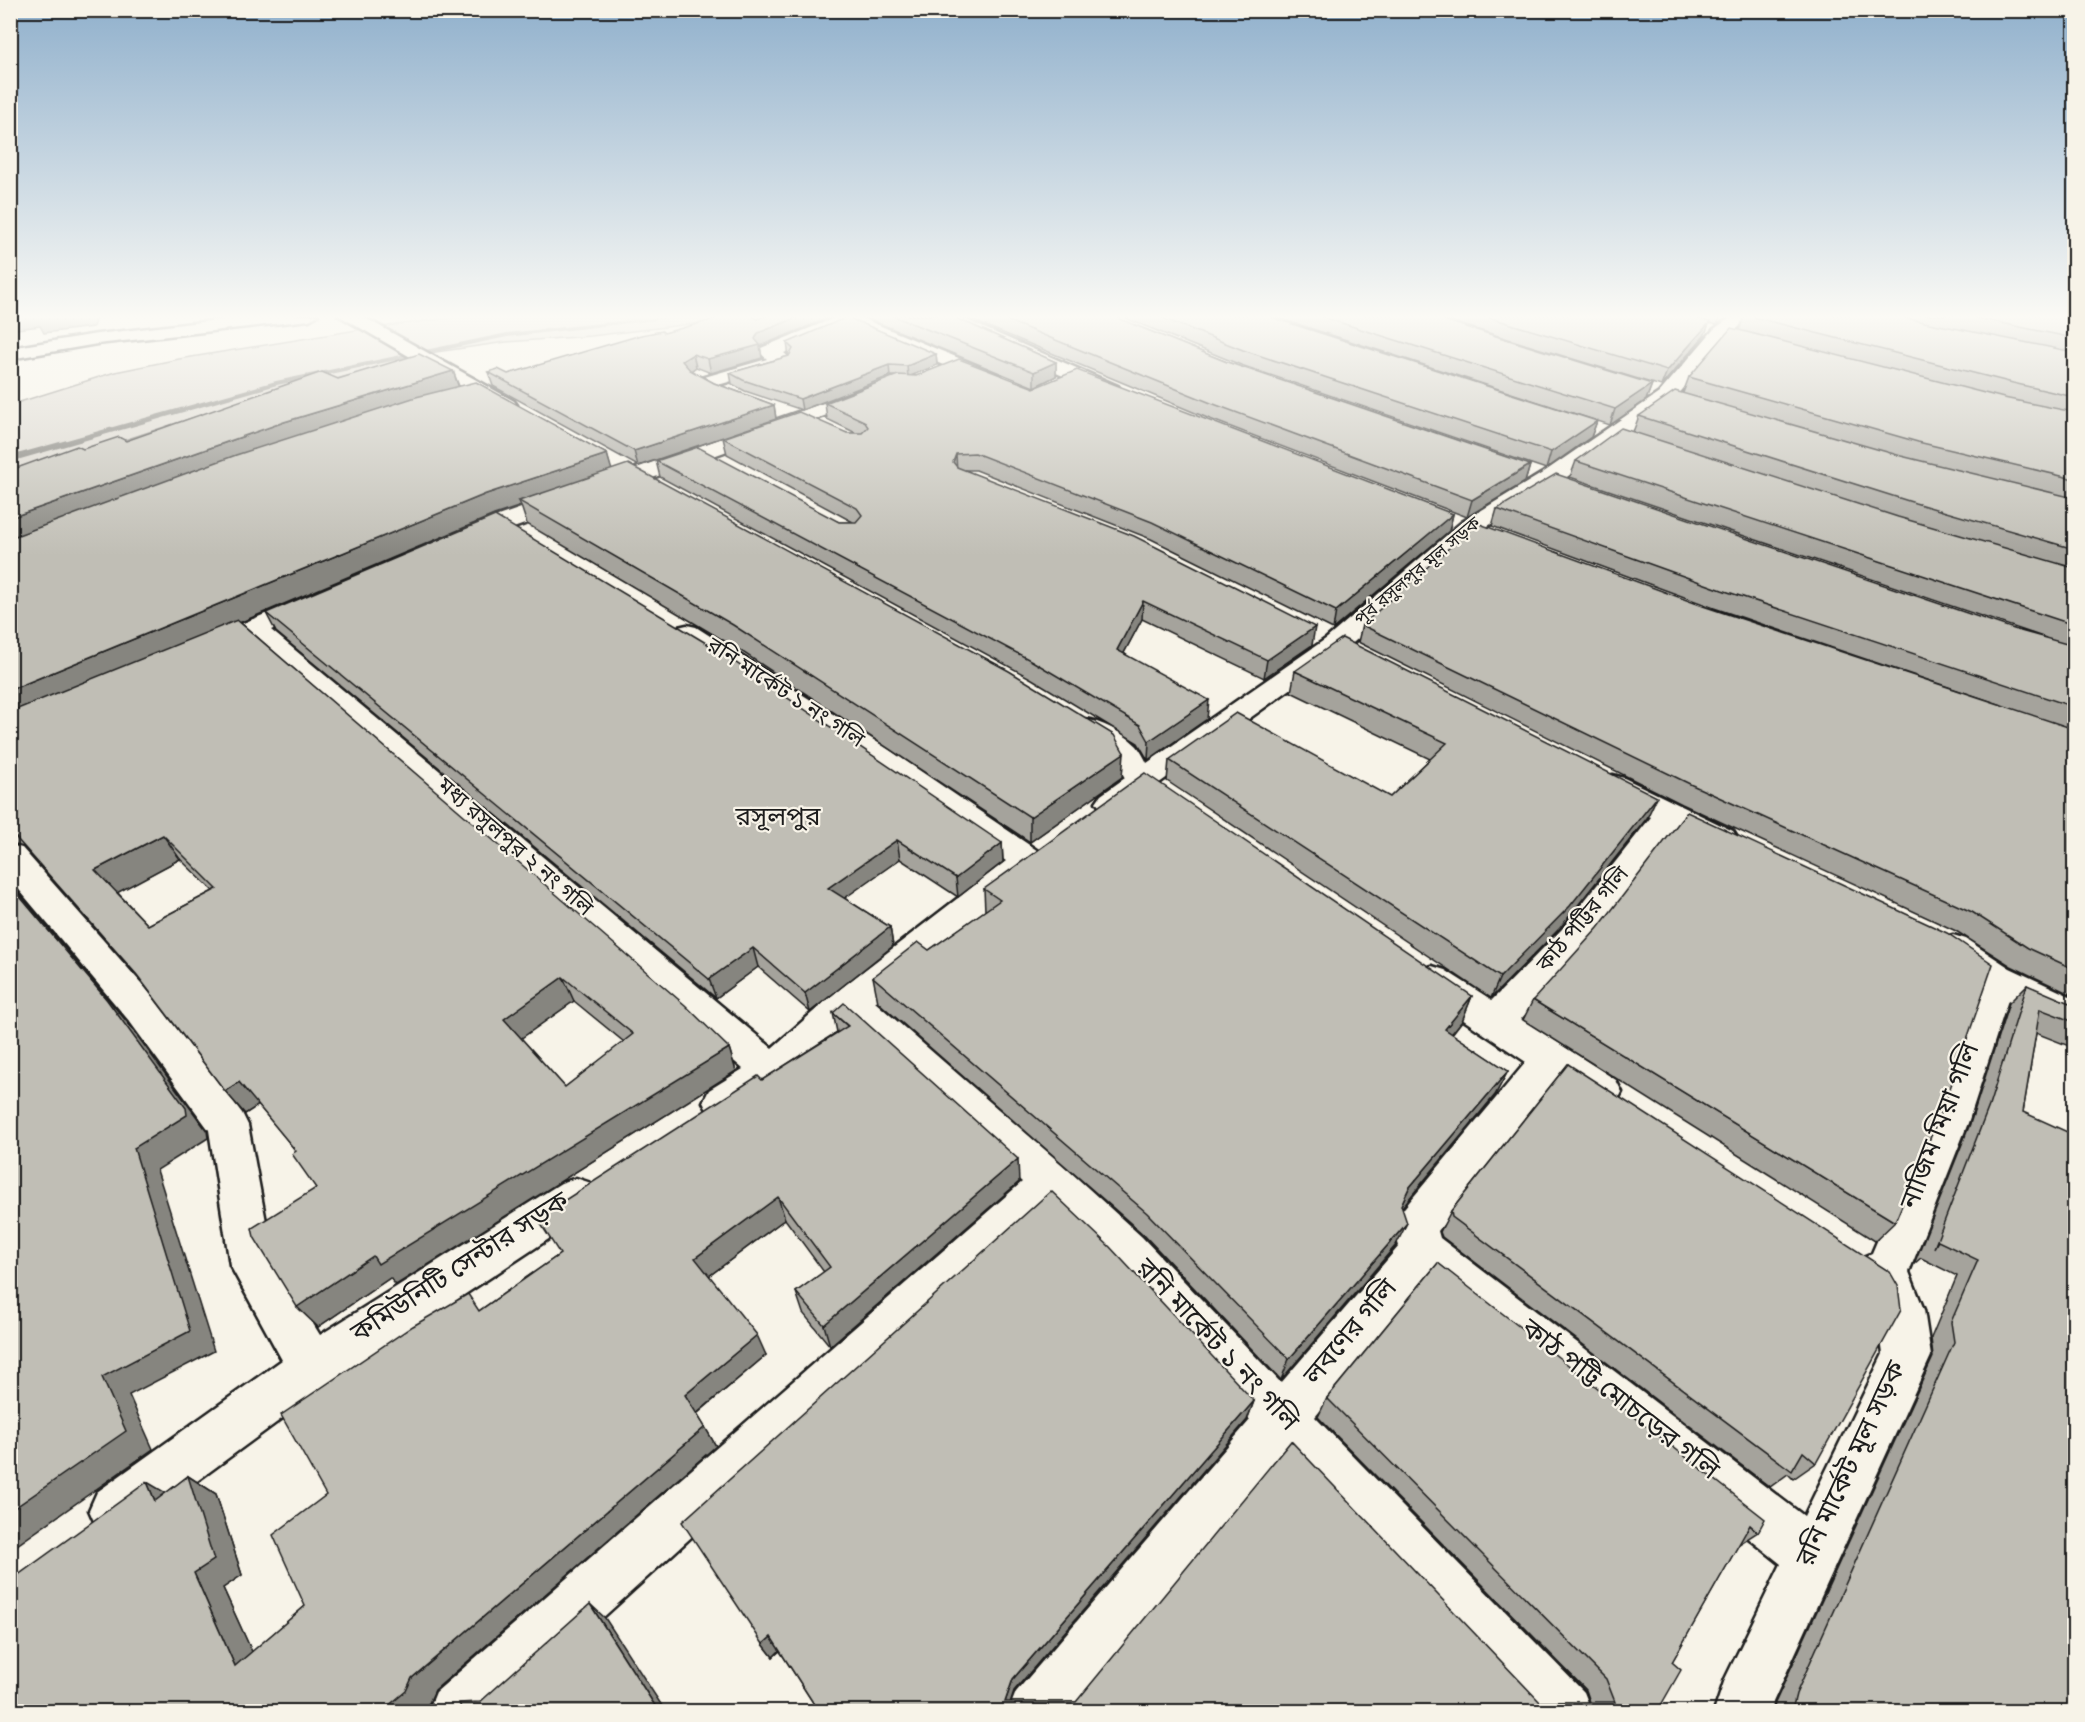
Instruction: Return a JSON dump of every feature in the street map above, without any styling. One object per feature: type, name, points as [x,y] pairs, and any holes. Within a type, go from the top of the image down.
[{"type":"main road","points":[[450,401],[472,395]]},
{"type":"main road","points":[[491,395],[532,419]]},
{"type":"main road","points":[[440,548],[503,522],[862,395]]},
{"type":"main road","points":[[1123,395],[1129,397]]},
{"type":"main road","name":"পূর্ব রসুলপুর মূল সড়ক","points":[[1156,790],[1336,644],[1470,527],[1548,479],[1667,395]]},
{"type":"main road","points":[[770,408],[803,418],[824,428]]},
{"type":"main road","points":[[703,453],[724,465]]},
{"type":"main road","points":[[605,459],[666,493]]},
{"type":"main road","points":[[503,522],[532,540]]},
{"type":"main road","points":[[190,655],[336,592]]},
{"type":"main road","name":"রনি মার্কেট ১ নং গলি","points":[[669,622],[877,756],[1057,841]]},
{"type":"main road","name":"মধ্য রসুলপুর ২ নং গলি","points":[[253,628],[772,1071]]},
{"type":"main road","points":[[1304,628],[1367,660]]},
{"type":"main road","points":[[692,1122],[772,1071],[849,1002],[1057,841],[1156,790],[1126,752],[1067,715]]},
{"type":"main road","points":[[1586,771],[1743,849]]},
{"type":"main road","name":"কাঠ পট্টির গলি","points":[[1494,1023],[1574,938],[1670,814]]},
{"type":"main road","points":[[10,856],[143,1011],[228,1125],[252,1265],[312,1367]]},
{"type":"main road","points":[[1932,937],[1997,978],[2074,1014]]},
{"type":"main road","points":[[1396,956],[1494,1023],[1630,1110]]},
{"type":"main road","name":"নাজিম মিয়া গলি","points":[[1885,1275],[1948,1123],[1997,978]]},
{"type":"main road","name":"রনি মার্কেট ১ নং গলি","points":[[849,1002],[1052,1182],[1126,1252],[1282,1419],[1564,1712]]},
{"type":"main road","points":[[1423,1251],[1415,1227],[1552,1059]]},
{"type":"main road","name":"কমিউনিটি সেন্টার সড়ক","points":[[86,1532],[312,1367],[612,1174]]},
{"type":"main road","points":[[456,1712],[1052,1182]]},
{"type":"main road","name":"রনি মার্কেট মূল সড়ক","points":[[1743,1712],[1745,1700],[1907,1356],[1900,1298],[1885,1275],[1846,1250]]},
{"type":"main road","name":"লবণের গলি","points":[[1036,1712],[1423,1251]]},
{"type":"main road","name":"কাঠ পট্টি মোচড়ের গলি","points":[[1423,1251],[1812,1555]]},
{"type":"shaded area","points":[[41,395],[276,395],[192,418],[11,477],[10,405]]},
{"type":"building","points":[[256,395],[372,395],[284,422],[10,518],[10,467],[17,468],[77,446],[83,449],[119,437],[126,441]]},
{"type":"building","points":[[500,395],[607,454],[486,494],[10,690],[10,538],[236,455],[416,397]]},
{"type":"building","points":[[531,395],[748,395],[774,405],[634,451]]},
{"type":"building","points":[[789,395],[810,395],[800,399]]},
{"type":"building","points":[[845,395],[1143,395],[1453,514],[1336,611],[1152,522],[975,453],[956,454],[953,462],[957,467],[1134,536],[1315,627],[1267,660],[1143,601],[1117,650],[1209,700],[1149,741],[1140,725],[1032,661],[656,461],[698,447],[839,522],[856,522],[862,515],[857,508],[723,438],[799,412],[847,433],[862,433],[868,427],[864,421],[825,403]]},
{"type":"building","points":[[1192,395],[1325,395],[1530,465],[1472,500]]},
{"type":"building","points":[[1380,395],[1516,395],[1597,421],[1551,452]]},
{"type":"building","points":[[1572,395],[1635,395],[1615,409]]},
{"type":"building","points":[[1669,395],[1690,395],[1901,456],[2074,498],[2074,549],[1915,503],[1639,416]]},
{"type":"building","points":[[1754,395],[1994,395],[2074,412],[2074,479],[1918,442]]},
{"type":"building","points":[[1621,428],[1898,517],[2074,568],[2074,625],[1576,461]]},
{"type":"building","points":[[628,464],[1009,671],[1114,735],[1124,753],[1030,817],[733,625],[519,501]]},
{"type":"building","points":[[1556,474],[2017,630],[2074,646],[2074,707],[1722,590],[1497,509]]},
{"type":"building","points":[[495,516],[711,646],[1002,843],[956,878],[897,840],[828,888],[890,927],[805,993],[753,948],[709,979],[266,613]]},
{"type":"building","points":[[1477,523],[1703,606],[2074,729],[2074,969],[2028,948],[1972,912],[1692,785],[1362,625]]},
{"type":"building","points":[[237,620],[685,1005],[729,1048],[378,1264],[373,1256],[297,1307],[254,1237],[252,1228],[316,1188],[292,1154],[296,1151],[239,1082],[225,1091],[137,975],[10,831],[10,712]],"holes":[[[163,835],[217,889],[148,925],[95,870]],[[563,977],[633,1034],[565,1087],[504,1019]]]},
{"type":"building","points":[[1342,638],[1657,797],[1570,906],[1500,977],[1169,760],[1236,713],[1390,797],[1447,743],[1295,671]]},
{"type":"building","points":[[1145,773],[1472,996],[1445,1029],[1508,1071],[1409,1188],[1401,1205],[1407,1223],[1289,1359],[1147,1213],[873,977],[918,942],[929,950],[1000,900],[984,889]]},
{"type":"building","points":[[1687,812],[1947,933],[1993,964],[1945,1103],[1895,1222],[1533,1000],[1598,928]]},
{"type":"building","points":[[10,885],[107,1000],[186,1108],[187,1115],[134,1148],[190,1331],[102,1377],[126,1431],[10,1511]]},
{"type":"building","points":[[2027,985],[2074,1005],[2074,1022],[2040,1009],[2023,1112],[2074,1135],[2074,1712],[1793,1712],[1796,1694],[1954,1342],[1951,1322],[1978,1260],[1938,1241],[1934,1248],[1989,1106]]},
{"type":"building","points":[[844,1003],[1018,1159],[824,1325],[796,1292],[830,1267],[778,1197],[695,1258],[757,1335],[685,1395],[705,1427],[412,1678],[406,1691],[381,1712],[10,1712],[10,1581],[147,1482],[155,1501],[188,1476],[214,1560],[194,1573],[235,1666],[305,1606],[273,1535],[326,1495],[281,1415],[413,1326],[468,1294],[479,1311],[560,1254],[537,1218],[758,1076],[762,1080],[848,1026],[833,1013]]},
{"type":"building","points":[[1568,1064],[1890,1272],[1898,1286],[1901,1310],[1816,1463],[1803,1452],[1792,1471],[1452,1217],[1451,1211]]},
{"type":"building","points":[[1051,1191],[1110,1247],[1254,1401],[1013,1679],[1005,1702],[1076,1702],[1291,1441],[1540,1702],[1615,1702],[1606,1679],[1327,1398],[1438,1263],[1765,1519],[1758,1532],[1750,1525],[1672,1662],[1681,1670],[1657,1712],[819,1712],[771,1637],[763,1644],[682,1522]]},
{"type":"building","points":[[590,1604],[659,1712],[463,1712],[459,1703],[480,1702]]},
{"type":"waterway","points":[[10,459],[233,395]]},
{"type":"district","name":"রসূলপুর","points":[[778,820]]}]
